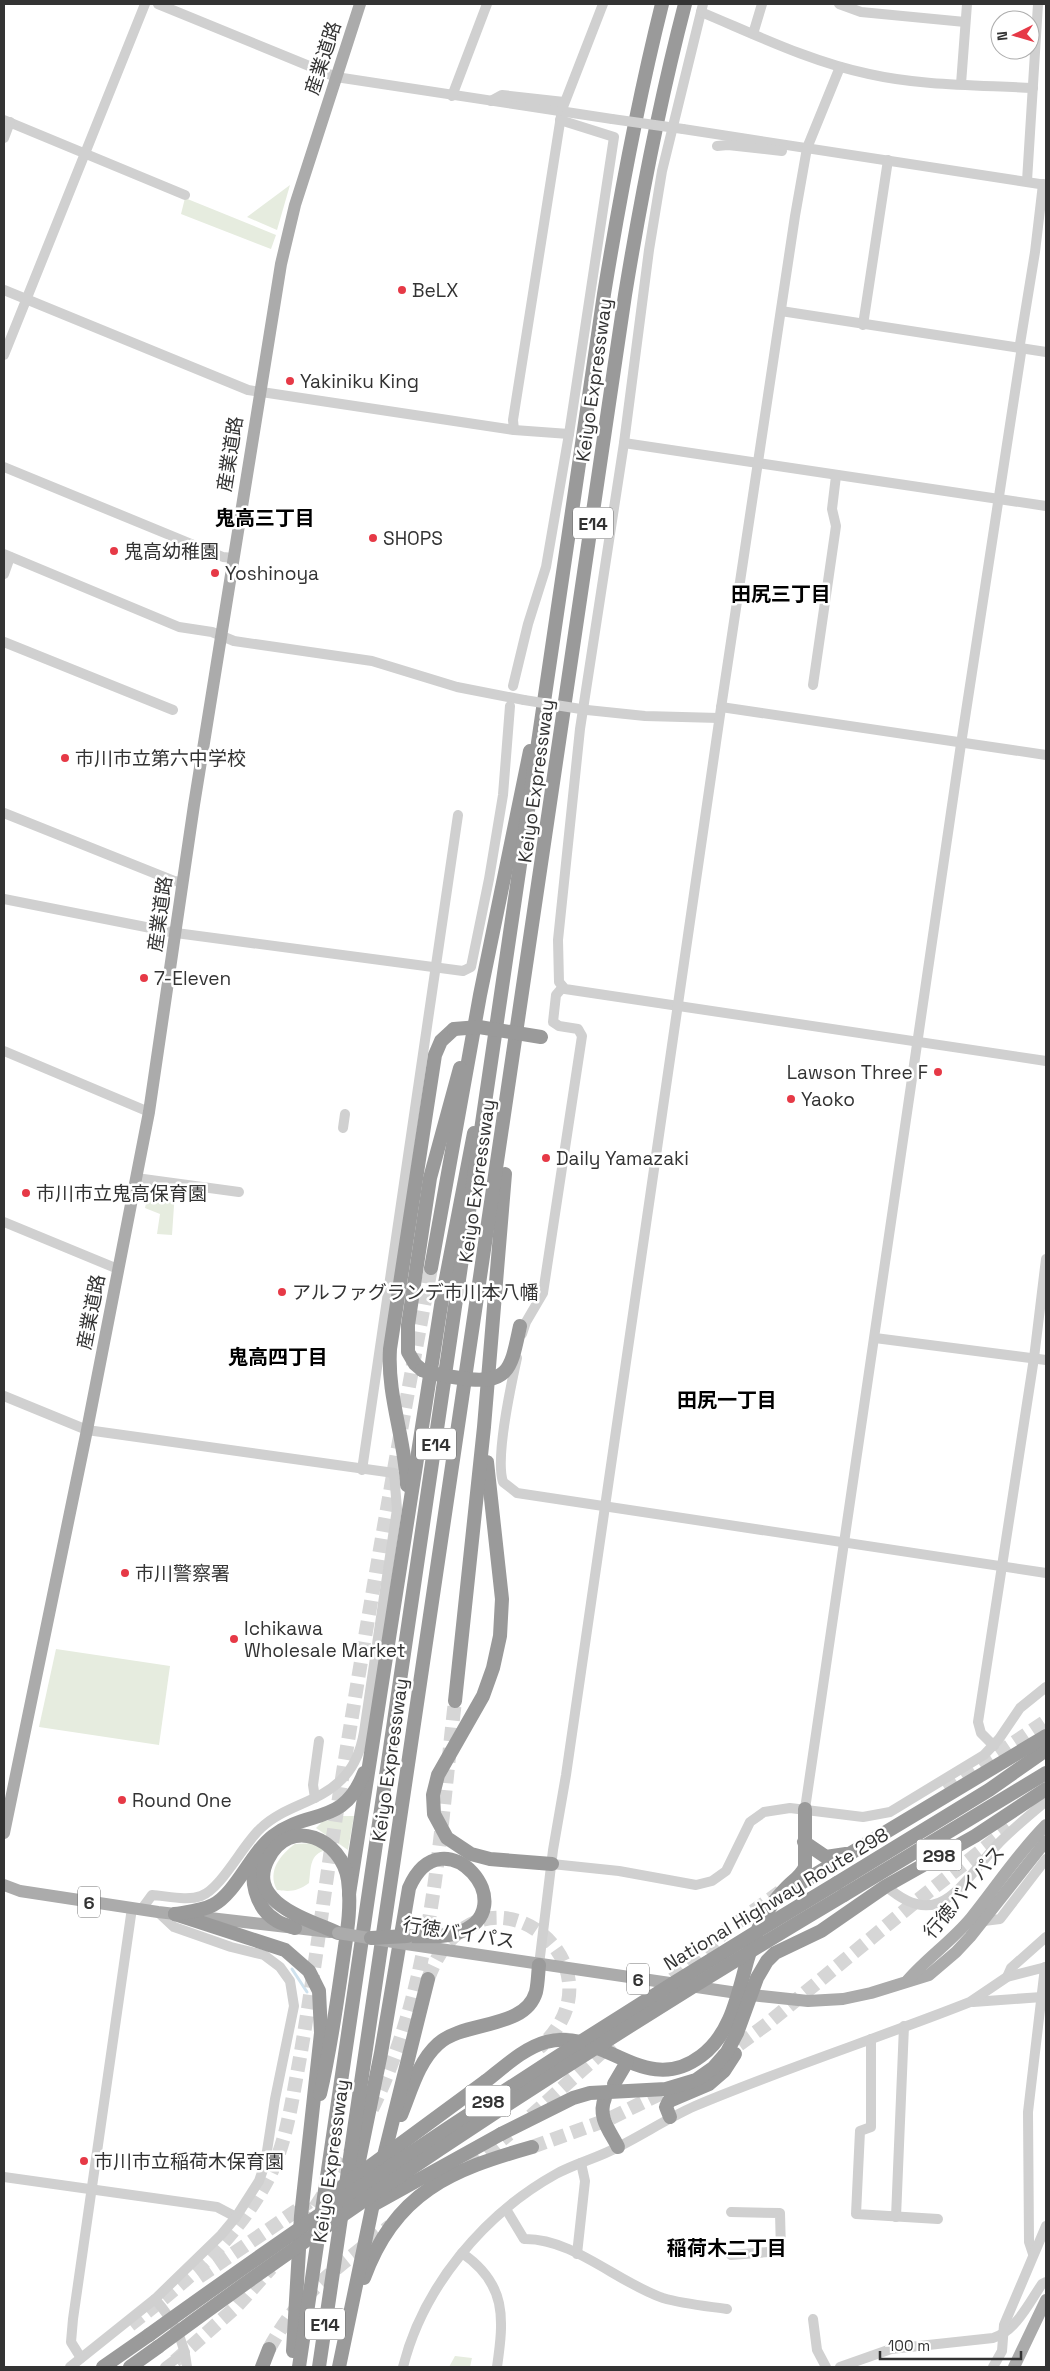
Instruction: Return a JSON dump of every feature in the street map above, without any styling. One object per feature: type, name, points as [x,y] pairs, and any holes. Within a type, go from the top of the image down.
[{"type":"highway","name":"Keiyo Expressway","points":[[299,2367],[620,192],[639,97],[662,4]]},
{"type":"highway","name":"Keiyo Expressway","points":[[319,2367],[641,196],[660,100],[685,4]]},
{"type":"highway","points":[[431,1268],[480,995],[556,628]]},
{"type":"highway","points":[[480,995],[430,1178],[407,1339],[409,1356],[422,1370],[471,1379],[488,1380],[497,1377],[506,1370],[514,1358],[520,1326]]},
{"type":"highway","points":[[349,1894],[409,1506],[459,1201],[501,1005]]},
{"type":"highway","points":[[409,1506],[404,1453],[390,1389],[390,1349],[435,1054],[441,1041],[454,1029],[478,1027],[541,1037]]},
{"type":"highway","points":[[454,1701],[484,1426],[516,1045]]},
{"type":"highway","points":[[484,1426],[490,1504],[502,1600],[500,1636],[494,1668],[483,1696],[438,1775],[433,1795],[434,1814],[447,1838],[470,1854],[490,1859],[552,1864]]},
{"type":"highway","points":[[176,1914],[208,1907],[220,1900],[261,1849],[281,1830],[328,1814],[352,1796],[365,1771],[375,1732]]},
{"type":"highway","name":"298","points":[[198,2317],[265,2278],[377,2203],[501,2134],[573,2098],[590,2092],[666,2089],[696,2080],[720,2061],[734,2041],[741,2021],[744,1994],[760,1925],[775,1901],[799,1884],[1046,1736]]},
{"type":"highway","name":"National Highway Route 298","points":[[130,2367],[198,2317],[503,2107],[841,1889],[1046,1750]]},
{"type":"highway","name":"National Highway Route 298","points":[[103,2367],[454,2123],[698,1967],[841,1889],[1046,1773]]},
{"type":"highway","name":"298","points":[[250,2263],[317,2206],[531,2049],[553,2041],[584,2043],[648,2069],[665,2070],[688,2064],[700,2057],[716,2042],[744,1994],[775,1953],[809,1937],[886,1886],[975,1836],[1046,1789]]},
{"type":"highway","points":[[775,1901],[803,1872],[806,1861],[804,1809]]},
{"type":"highway","points":[[310,2131],[324,2075],[336,2010],[349,1918],[349,1894],[343,1861],[333,1847],[320,1839],[306,1836],[288,1839],[276,1848],[268,1860],[264,1873],[266,1887],[278,1905],[338,1933]]},
{"type":"highway","points":[[804,1842],[826,1857],[856,1851]]},
{"type":"highway","points":[[804,1842],[839,1905],[837,1916],[832,1923]]},
{"type":"highway","points":[[261,1849],[253,1870],[254,1885],[259,1901],[278,1922],[295,1928]]},
{"type":"highway","points":[[332,2281],[365,2137],[409,1888],[419,1871],[436,1861],[454,1861],[473,1871],[480,1882],[483,1895],[482,1909],[474,1922],[454,1934],[407,1940],[371,1938]]},
{"type":"highway","points":[[176,1914],[231,1933],[276,1945],[294,1955],[309,1971],[319,1990],[322,2017],[301,2216],[292,2367]]},
{"type":"highway","points":[[387,2145],[415,2080],[431,2051],[446,2038],[457,2032],[502,2021],[518,2014],[531,2002],[536,1993],[539,1965]]},
{"type":"highway","points":[[339,2367],[369,2218],[428,1978]]},
{"type":"highway","points":[[670,2118],[666,2107],[669,2101],[709,2084],[728,2066],[738,2046],[741,2021]]},
{"type":"highway","points":[[614,2084],[627,2062]]},
{"type":"highway","points":[[605,2098],[602,2105],[603,2118],[618,2147]]},
{"type":"highway","points":[[342,2351],[371,2258],[383,2236],[404,2211],[433,2186],[455,2173],[482,2162],[532,2147]]},
{"type":"highway","points":[[262,2367],[269,2349]]},
{"type":"main road","name":"産業道路","points":[[4,1833],[88,1430],[149,1112],[259,392],[287,236],[360,4]]},
{"type":"main road","name":"行徳バイパス","points":[[407,1940],[539,1965],[744,1994],[808,2001],[871,1993],[928,1975],[942,1965],[984,1921],[994,1898],[1046,1825]]},
{"type":"main road","name":"行徳バイパス","points":[[908,1980],[921,1965],[955,1936],[994,1898],[1046,1841]]},
{"type":"main road","name":"6","points":[[4,1885],[20,1890],[137,1909],[371,1938]]},
{"type":"main road","points":[[1014,2367],[1046,2300]]},
{"type":"street","points":[[4,355],[145,4]]},
{"type":"street","points":[[158,4],[336,77],[1045,185],[804,1809]]},
{"type":"street","points":[[452,96],[487,4]]},
{"type":"street","points":[[514,430],[513,420],[562,111],[603,4]]},
{"type":"street","points":[[753,34],[762,4]]},
{"type":"street","points":[[839,4],[861,12],[965,22]]},
{"type":"street","points":[[961,84],[967,4]]},
{"type":"street","points":[[1027,181],[1038,4]]},
{"type":"street","points":[[562,988],[558,976],[558,940],[580,729],[624,443],[649,250],[662,171],[702,8],[753,34],[840,67],[906,80],[1033,88]]},
{"type":"street","points":[[539,1965],[552,1864],[719,718],[781,311],[807,148],[840,67]]},
{"type":"street","points":[[491,101],[502,95],[562,111],[614,137],[569,434],[546,567],[528,624],[513,686]]},
{"type":"street","points":[[4,138],[7,121],[185,195]]},
{"type":"street","points":[[717,146],[728,145],[797,153],[807,148]]},
{"type":"street","points":[[863,325],[888,160]]},
{"type":"street","points":[[4,290],[248,390],[514,430],[569,434]]},
{"type":"street","points":[[781,311],[1046,352]]},
{"type":"street","points":[[624,443],[1046,506]]},
{"type":"street","points":[[4,467],[223,558],[233,558]]},
{"type":"street","points":[[813,685],[836,526],[832,508],[836,476]]},
{"type":"street","points":[[4,574],[7,556],[179,627],[212,632],[234,641],[372,661],[464,688],[586,710],[645,716],[719,718]]},
{"type":"street","points":[[4,642],[173,710]]},
{"type":"street","points":[[4,899],[176,933],[456,971],[471,967],[489,879],[502,795],[510,706]]},
{"type":"street","points":[[721,707],[961,744],[1046,755]]},
{"type":"street","points":[[4,813],[174,881],[183,882]]},
{"type":"street","points":[[362,1470],[434,968],[458,815]]},
{"type":"street","points":[[562,988],[1046,1061]]},
{"type":"street","points":[[562,988],[556,995],[553,1022],[559,1026],[578,1029],[582,1036],[543,1293],[523,1330],[505,1425],[501,1476],[507,1487],[517,1493],[1046,1573]]},
{"type":"street","points":[[4,1051],[149,1112]]},
{"type":"street","points":[[343,1128],[345,1114]]},
{"type":"street","points":[[136,1178],[239,1192]]},
{"type":"street","points":[[4,1222],[118,1269]]},
{"type":"street","points":[[994,1746],[981,1733],[978,1722],[1034,1358],[1046,1259]]},
{"type":"street","points":[[875,1338],[1046,1360]]},
{"type":"street","points":[[4,1396],[88,1430],[394,1473],[397,1509],[362,1742],[356,1759],[347,1774],[332,1788],[315,1798],[286,1810],[265,1824],[246,1844],[209,1891],[193,1898],[152,1895],[137,1909],[92,2190],[71,2337],[72,2346],[82,2358]]},
{"type":"street","points":[[552,1864],[619,1870],[687,1884],[704,1884],[726,1871],[750,1822],[764,1812],[775,1809],[804,1809],[863,1817],[890,1812],[972,1764],[994,1746],[1020,1708],[1046,1686]]},
{"type":"street","points":[[315,1798],[313,1785],[319,1741]]},
{"type":"street","points":[[886,1886],[911,1904],[926,1906],[941,1902],[957,1890],[998,1843],[1046,1801]]},
{"type":"street","points":[[984,1921],[1000,1919],[1046,1859]]},
{"type":"street","points":[[70,2367],[155,2299],[236,2217],[259,2180],[265,2164],[275,2099],[294,2006],[293,1989],[280,1967],[271,1958],[174,1927],[158,1912]]},
{"type":"street","points":[[1007,1977],[1012,1968],[1046,1936]]},
{"type":"street","points":[[403,2367],[414,2332],[425,2308],[462,2253],[506,2209],[536,2186],[618,2147],[670,2118],[970,2002],[1007,1977],[1046,1967],[1027,2121],[1029,2242],[1034,2254]]},
{"type":"street","points":[[970,2002],[1042,1997]]},
{"type":"street","points":[[896,2217],[904,2026]]},
{"type":"street","points":[[872,2039],[871,2127],[860,2131],[856,2214],[938,2219]]},
{"type":"street","points":[[577,2254],[585,2181],[581,2163]]},
{"type":"street","points":[[4,2177],[217,2207],[236,2217]]},
{"type":"street","points":[[506,2209],[524,2239],[542,2240],[577,2254],[662,2298],[727,2309]]},
{"type":"street","points":[[731,2212],[780,2213],[781,2251],[731,2255]]},
{"type":"street","points":[[993,2367],[1002,2351],[1004,2325],[1046,2226]]},
{"type":"street","points":[[462,2253],[485,2272],[497,2294],[502,2331],[496,2367]]},
{"type":"street","points":[[840,2367],[891,2349],[994,2338],[1003,2335],[1010,2329],[1042,2284],[1046,2282]]},
{"type":"street","points":[[155,2299],[176,2327],[185,2352],[187,2367]]},
{"type":"street","points":[[813,2319],[818,2350],[826,2367]]},
{"type":"street","points":[[166,2367],[185,2352]]},
{"type":"shaded area","points":[[290,185],[277,230],[247,217]]},
{"type":"shaded area","points":[[185,198],[276,235],[271,249],[181,214]]},
{"type":"shaded area","points":[[149,1189],[175,1191],[172,1235],[157,1234],[160,1214],[145,1208]]},
{"type":"shaded area","points":[[56,1649],[170,1666],[159,1745],[39,1727]]},
{"type":"shaded area","points":[[342,1816],[354,1816],[348,1850],[316,1828],[322,1822]]},
{"type":"shaded area","points":[[316,1843],[322,1846],[323,1851],[318,1853],[313,1860],[309,1883],[294,1890],[277,1890],[274,1883],[274,1870],[284,1853],[295,1844]]},
{"type":"shaded area","points":[[455,2356],[472,2358],[470,2367],[449,2367]]},
{"type":"waterway","points":[[292,1969],[307,1992]]},
{"type":"tunnel","points":[[130,2325],[191,2275],[227,2238],[258,2197],[277,2160],[285,2133],[303,2037],[365,1635],[431,1268]]},
{"type":"tunnel","points":[[372,2109],[393,2061],[409,2011],[421,1960],[431,1909],[438,1857],[455,1701]]},
{"type":"tunnel","points":[[945,1789],[1046,1721]]},
{"type":"tunnel","points":[[722,2057],[767,2024],[909,1907],[1010,1828]]},
{"type":"tunnel","points":[[673,1979],[727,1930],[780,1892]]},
{"type":"tunnel","points":[[428,1979],[451,1939],[480,1921],[510,1919],[538,1931],[559,1953],[569,1983],[564,2015],[539,2048]]},
{"type":"tunnel","points":[[531,2116],[612,2043]]},
{"type":"tunnel","points":[[532,2147],[607,2120],[672,2088]]},
{"type":"tunnel","points":[[469,2166],[509,2134]]},
{"type":"tunnel","points":[[304,2225],[351,2151]]},
{"type":"tunnel","points":[[199,2277],[309,2202]]},
{"type":"tunnel","points":[[269,2349],[281,2329],[308,2295],[338,2267],[390,2226]]},
{"type":"tunnel","points":[[175,2361],[237,2306],[271,2268]]},
{"type":"place","name":"BeLX","points":[[402,290]]},
{"type":"place","name":"Yakiniku King","points":[[290,381]]},
{"type":"place","name":"SHOPS","points":[[373,538]]},
{"type":"place","name":"鬼高幼稚園","points":[[114,551]]},
{"type":"place","name":"Yoshinoya","points":[[215,573]]},
{"type":"place","name":"市川市立第六中学校","points":[[65,758]]},
{"type":"place","name":"7-Eleven","points":[[144,978]]},
{"type":"place","name":"Lawson Three F","points":[[938,1072]]},
{"type":"place","name":"Yaoko","points":[[791,1099]]},
{"type":"place","name":"Daily Yamazaki","points":[[546,1158]]},
{"type":"place","name":"市川市立鬼高保育園","points":[[26,1193]]},
{"type":"place","name":"アルファグランデ市川本八幡","points":[[282,1292]]},
{"type":"place","name":"市川警察署","points":[[125,1573]]},
{"type":"place","name":"Ichikawa Wholesale Market","points":[[234,1639]]},
{"type":"place","name":"Round One","points":[[122,1800]]},
{"type":"place","name":"市川市立稲荷木保育園","points":[[84,2161]]},
{"type":"district","name":"鬼高三丁目","points":[[265,518]]},
{"type":"district","name":"田尻三丁目","points":[[781,594]]},
{"type":"district","name":"鬼高四丁目","points":[[278,1357]]},
{"type":"district","name":"田尻一丁目","points":[[727,1400]]},
{"type":"district","name":"稲荷木二丁目","points":[[727,2248]]}]
